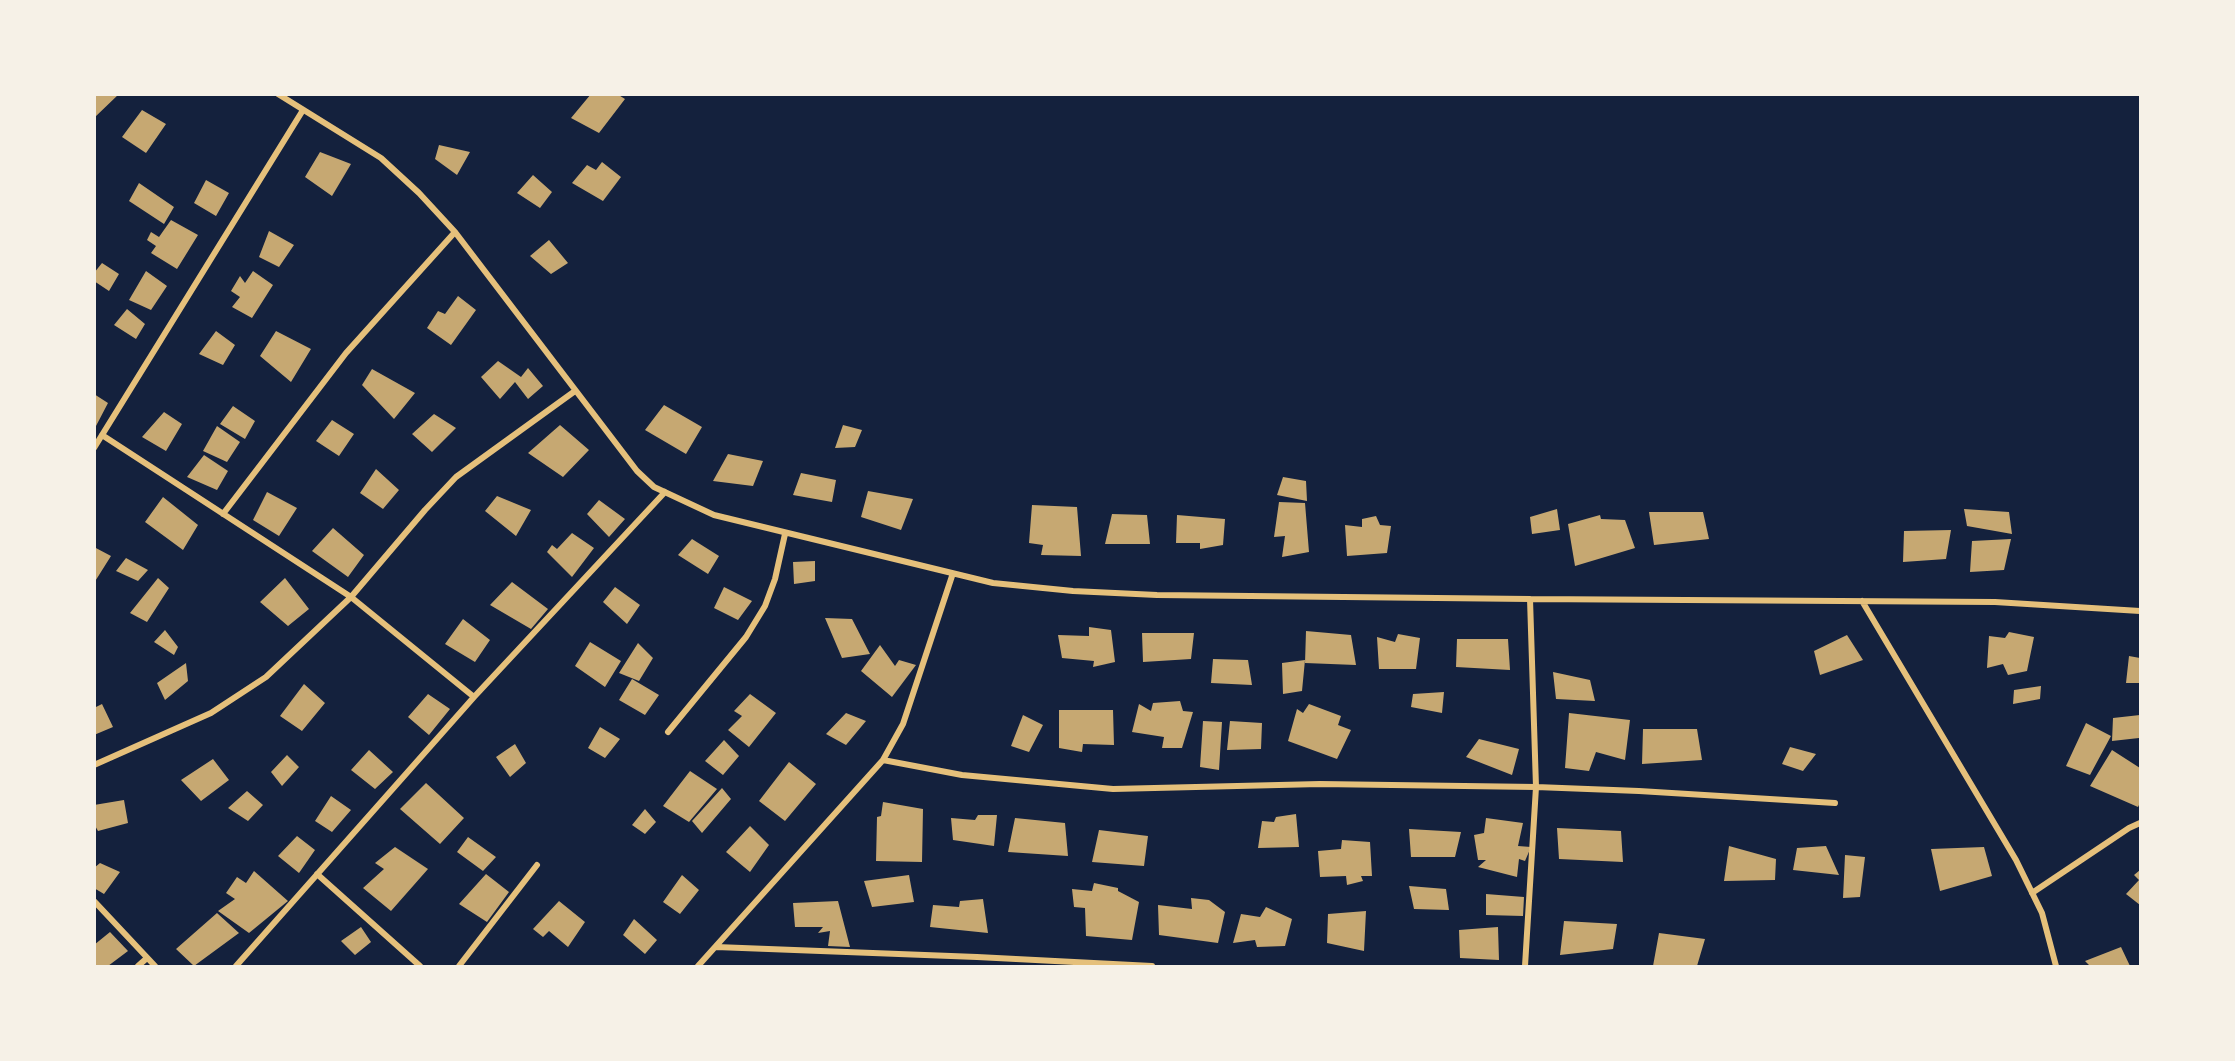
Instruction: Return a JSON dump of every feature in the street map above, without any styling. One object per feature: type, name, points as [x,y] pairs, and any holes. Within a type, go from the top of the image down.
[{"type":"street","points":[[278,94],[381,158],[419,193],[455,232],[637,471],[654,487],[714,515],[784,534],[993,583],[1073,591],[1530,599],[1995,602],[2140,611]]},
{"type":"street","points":[[94,448],[303,110]]},
{"type":"street","points":[[223,514],[346,353],[455,232]]},
{"type":"street","points":[[94,765],[211,713],[266,677],[351,597],[456,477],[574,391]]},
{"type":"street","points":[[102,435],[351,597],[474,697]]},
{"type":"street","points":[[236,966],[474,697],[665,492]]},
{"type":"street","points":[[668,732],[746,637],[765,606],[775,579],[784,534]]},
{"type":"street","points":[[698,966],[883,760],[903,724],[953,573]]},
{"type":"street","points":[[1525,966],[1536,787],[1530,599]]},
{"type":"street","points":[[1862,601],[2016,860],[2042,913],[2056,966]]},
{"type":"street","points":[[883,760],[962,775],[1113,789],[1320,784],[1536,787],[1835,803]]},
{"type":"street","points":[[2032,893],[2140,823]]},
{"type":"street","points":[[459,966],[537,865]]},
{"type":"street","points":[[317,874],[420,966]]},
{"type":"street","points":[[94,901],[155,966]]},
{"type":"street","points":[[716,946],[1152,966]]},
{"type":"street","points":[[138,966],[147,958]]},
{"type":"building","points":[[94,94],[119,94],[94,118]]},
{"type":"building","points":[[591,94],[617,94],[625,99],[599,133],[571,118]]},
{"type":"building","points":[[142,110],[166,124],[146,153],[122,137]]},
{"type":"building","points":[[439,145],[470,152],[457,175],[435,159]]},
{"type":"building","points":[[320,152],[351,164],[332,196],[305,177]]},
{"type":"building","points":[[602,162],[621,177],[603,201],[572,183],[587,165],[596,170]]},
{"type":"building","points":[[533,175],[552,192],[540,208],[517,193]]},
{"type":"building","points":[[206,180],[229,193],[216,216],[194,203]]},
{"type":"building","points":[[139,183],[174,207],[164,224],[129,201]]},
{"type":"building","points":[[171,220],[198,235],[177,269],[151,253],[156,246],[147,240],[151,232],[159,237]]},
{"type":"building","points":[[269,231],[294,245],[279,267],[259,257]]},
{"type":"building","points":[[549,240],[568,263],[551,274],[530,256]]},
{"type":"building","points":[[102,263],[119,274],[109,291],[94,281],[94,273]]},
{"type":"building","points":[[146,271],[167,286],[151,310],[129,300]]},
{"type":"building","points":[[253,271],[273,285],[252,318],[232,307],[240,297],[231,291],[240,276],[245,283]]},
{"type":"building","points":[[458,296],[476,310],[451,345],[427,328],[438,311],[445,314]]},
{"type":"building","points":[[127,309],[145,324],[136,339],[114,325]]},
{"type":"building","points":[[216,331],[235,345],[223,365],[199,354]]},
{"type":"building","points":[[276,331],[311,349],[291,382],[260,356]]},
{"type":"building","points":[[498,361],[521,377],[528,368],[543,386],[528,399],[515,382],[500,399],[481,377]]},
{"type":"building","points":[[372,369],[415,393],[394,419],[362,385]]},
{"type":"building","points":[[94,394],[108,403],[96,426],[94,425]]},
{"type":"building","points":[[664,405],[702,427],[686,454],[645,430]]},
{"type":"building","points":[[233,406],[255,421],[245,439],[220,424]]},
{"type":"building","points":[[164,412],[182,424],[166,451],[142,437]]},
{"type":"building","points":[[434,414],[456,428],[432,452],[412,434]]},
{"type":"building","points":[[332,420],[354,434],[339,456],[316,441]]},
{"type":"building","points":[[560,425],[589,450],[563,477],[528,453]]},
{"type":"building","points":[[843,425],[862,430],[855,447],[835,448]]},
{"type":"building","points":[[217,426],[240,442],[227,462],[203,451]]},
{"type":"building","points":[[728,454],[763,461],[753,486],[713,481]]},
{"type":"building","points":[[204,455],[228,471],[217,490],[187,477]]},
{"type":"building","points":[[376,469],[399,490],[383,509],[360,493]]},
{"type":"building","points":[[801,473],[836,480],[832,502],[793,495]]},
{"type":"building","points":[[1283,477],[1306,481],[1307,501],[1277,495]]},
{"type":"building","points":[[868,491],[913,499],[901,530],[861,517]]},
{"type":"building","points":[[267,492],[297,508],[279,536],[253,520]]},
{"type":"building","points":[[497,496],[531,510],[516,536],[485,511]]},
{"type":"building","points":[[163,497],[198,525],[183,550],[145,522]]},
{"type":"building","points":[[599,500],[625,519],[609,537],[587,514]]},
{"type":"building","points":[[1279,502],[1305,503],[1309,552],[1282,557],[1285,536],[1274,537]]},
{"type":"building","points":[[1032,505],[1077,507],[1081,556],[1041,555],[1043,545],[1029,543]]},
{"type":"building","points":[[1557,509],[1560,530],[1532,534],[1530,517]]},
{"type":"building","points":[[1964,509],[2009,512],[2012,534],[1967,526]]},
{"type":"building","points":[[1649,512],[1703,512],[1709,539],[1654,545]]},
{"type":"building","points":[[1112,514],[1147,515],[1150,544],[1105,544]]},
{"type":"building","points":[[1177,515],[1225,519],[1223,545],[1200,549],[1200,543],[1176,543]]},
{"type":"building","points":[[1600,515],[1601,519],[1625,520],[1635,548],[1575,566],[1568,524]]},
{"type":"building","points":[[1376,516],[1380,525],[1391,526],[1387,553],[1347,556],[1345,525],[1362,527],[1362,519]]},
{"type":"building","points":[[333,528],[364,555],[348,577],[312,551]]},
{"type":"building","points":[[1951,530],[1946,559],[1903,562],[1904,531]]},
{"type":"building","points":[[572,533],[594,548],[572,577],[547,552],[552,545],[557,549]]},
{"type":"building","points":[[692,539],[719,556],[708,574],[678,555]]},
{"type":"building","points":[[2011,539],[2004,570],[1970,572],[1972,541]]},
{"type":"building","points":[[94,547],[111,556],[94,583]]},
{"type":"building","points":[[126,558],[148,570],[138,581],[116,571]]},
{"type":"building","points":[[815,561],[815,581],[794,584],[793,562]]},
{"type":"building","points":[[158,578],[169,588],[147,622],[130,613]]},
{"type":"building","points":[[285,578],[309,609],[288,626],[260,602]]},
{"type":"building","points":[[512,582],[548,609],[531,629],[490,605]]},
{"type":"building","points":[[615,587],[640,605],[627,624],[603,602]]},
{"type":"building","points":[[724,587],[752,601],[738,620],[714,608]]},
{"type":"building","points":[[825,618],[852,619],[870,654],[842,658]]},
{"type":"building","points":[[463,619],[490,640],[475,662],[445,644]]},
{"type":"building","points":[[1089,627],[1111,630],[1115,662],[1093,667],[1094,661],[1062,658],[1058,635],[1089,636]]},
{"type":"building","points":[[165,630],[178,647],[174,655],[154,642]]},
{"type":"building","points":[[1306,631],[1351,635],[1356,665],[1305,663]]},
{"type":"building","points":[[2009,632],[2034,637],[2027,671],[2008,675],[2003,664],[1987,668],[1989,636],[2005,638]]},
{"type":"building","points":[[1142,633],[1194,633],[1191,659],[1143,662]]},
{"type":"building","points":[[1398,634],[1420,638],[1416,669],[1379,669],[1377,637],[1395,642]]},
{"type":"building","points":[[1847,635],[1863,660],[1820,675],[1814,651]]},
{"type":"building","points":[[1457,639],[1508,639],[1510,670],[1456,667]]},
{"type":"building","points":[[590,642],[621,661],[605,687],[575,666]]},
{"type":"building","points":[[638,643],[653,658],[639,681],[619,673]]},
{"type":"building","points":[[880,645],[895,666],[899,660],[916,665],[892,697],[861,671]]},
{"type":"building","points":[[2129,656],[2140,658],[2140,683],[2126,683]]},
{"type":"building","points":[[1213,659],[1248,660],[1252,685],[1211,683]]},
{"type":"building","points":[[1305,660],[1302,691],[1283,694],[1282,663]]},
{"type":"building","points":[[186,663],[188,681],[165,700],[157,683]]},
{"type":"building","points":[[1553,672],[1590,680],[1595,701],[1556,699]]},
{"type":"building","points":[[632,679],[659,695],[645,715],[619,700]]},
{"type":"building","points":[[304,684],[325,703],[302,731],[280,716]]},
{"type":"building","points":[[2041,686],[2040,699],[2013,704],[2014,690]]},
{"type":"building","points":[[1444,692],[1442,713],[1411,707],[1413,694]]},
{"type":"building","points":[[428,694],[450,709],[429,735],[408,717]]},
{"type":"building","points":[[750,694],[776,713],[749,747],[728,730],[742,716],[734,711]]},
{"type":"building","points":[[1180,701],[1183,711],[1193,712],[1182,748],[1162,748],[1164,737],[1132,732],[1139,704],[1151,711],[1153,703]]},
{"type":"building","points":[[102,704],[113,727],[94,735],[94,708]]},
{"type":"building","points":[[1309,704],[1341,716],[1338,725],[1351,730],[1337,759],[1288,741],[1297,709],[1303,713]]},
{"type":"building","points":[[1059,710],[1113,710],[1114,745],[1083,744],[1082,752],[1059,748]]},
{"type":"building","points":[[846,713],[866,721],[846,745],[826,734]]},
{"type":"building","points":[[1569,713],[1630,720],[1625,760],[1596,752],[1589,771],[1565,768]]},
{"type":"building","points":[[1023,715],[1043,725],[1029,752],[1011,746]]},
{"type":"building","points":[[2140,715],[2139,738],[2112,741],[2113,718]]},
{"type":"building","points":[[1203,721],[1222,722],[1219,770],[1200,767]]},
{"type":"building","points":[[1230,721],[1262,723],[1261,749],[1227,750]]},
{"type":"building","points":[[2086,723],[2111,736],[2090,775],[2066,766]]},
{"type":"building","points":[[600,727],[620,739],[605,758],[588,748]]},
{"type":"building","points":[[1643,729],[1697,729],[1702,760],[1642,764]]},
{"type":"building","points":[[1479,739],[1519,749],[1512,775],[1466,757]]},
{"type":"building","points":[[724,740],[739,756],[723,775],[705,761]]},
{"type":"building","points":[[515,744],[526,763],[510,777],[496,757]]},
{"type":"building","points":[[1790,747],[1816,754],[1803,771],[1782,764]]},
{"type":"building","points":[[369,750],[393,772],[375,789],[351,770]]},
{"type":"building","points":[[2112,750],[2140,768],[2138,807],[2090,786]]},
{"type":"building","points":[[287,755],[299,767],[282,786],[271,772]]},
{"type":"building","points":[[213,759],[229,780],[201,801],[181,780]]},
{"type":"building","points":[[789,762],[816,784],[785,821],[759,801]]},
{"type":"building","points":[[690,771],[717,789],[689,822],[663,806]]},
{"type":"building","points":[[426,783],[464,818],[440,844],[400,809]]},
{"type":"building","points":[[722,788],[731,799],[702,833],[692,821]]},
{"type":"building","points":[[247,791],[263,805],[248,821],[228,808]]},
{"type":"building","points":[[331,796],[351,810],[332,832],[315,821]]},
{"type":"building","points":[[124,800],[128,823],[98,831],[94,824],[94,805]]},
{"type":"building","points":[[883,802],[923,809],[922,862],[876,861],[877,817],[881,816]]},
{"type":"building","points":[[645,809],[656,822],[645,834],[632,825]]},
{"type":"building","points":[[1296,814],[1299,847],[1258,848],[1262,821],[1274,822],[1276,817]]},
{"type":"building","points":[[978,815],[997,815],[994,846],[953,840],[951,818],[975,820]]},
{"type":"building","points":[[1015,818],[1065,823],[1068,856],[1008,852]]},
{"type":"building","points":[[1486,818],[1523,823],[1518,846],[1531,847],[1525,861],[1519,859],[1517,877],[1478,867],[1486,860],[1478,860],[1474,835],[1484,833]]},
{"type":"building","points":[[750,826],[769,845],[750,872],[726,852]]},
{"type":"building","points":[[1557,828],[1621,831],[1623,862],[1559,859]]},
{"type":"building","points":[[1409,829],[1461,832],[1455,857],[1411,857]]},
{"type":"building","points":[[1099,830],[1148,836],[1144,866],[1092,862]]},
{"type":"building","points":[[297,836],[315,850],[299,873],[278,856]]},
{"type":"building","points":[[468,837],[496,857],[483,871],[457,852]]},
{"type":"building","points":[[1342,840],[1370,842],[1372,876],[1361,876],[1363,881],[1347,885],[1346,876],[1320,877],[1318,851],[1341,849]]},
{"type":"building","points":[[1729,846],[1776,859],[1775,880],[1724,881]]},
{"type":"building","points":[[1826,846],[1839,875],[1793,870],[1797,848]]},
{"type":"building","points":[[395,847],[428,869],[391,911],[363,888],[384,869],[375,863]]},
{"type":"building","points":[[1984,847],[1992,876],[1940,891],[1931,849]]},
{"type":"building","points":[[1845,855],[1865,857],[1860,897],[1843,898]]},
{"type":"building","points":[[100,863],[120,872],[104,894],[94,888],[94,868]]},
{"type":"building","points":[[2140,870],[2140,905],[2126,894],[2139,880],[2134,875]]},
{"type":"building","points":[[254,871],[288,901],[249,933],[218,911],[235,899],[226,893],[237,877],[246,883]]},
{"type":"building","points":[[486,874],[509,892],[487,922],[459,904]]},
{"type":"building","points":[[682,875],[699,890],[680,914],[663,902]]},
{"type":"building","points":[[909,875],[914,902],[872,907],[864,881]]},
{"type":"building","points":[[1094,883],[1118,888],[1118,891],[1139,902],[1132,940],[1086,936],[1085,908],[1074,907],[1072,889],[1092,891]]},
{"type":"building","points":[[1409,886],[1446,889],[1449,910],[1414,909]]},
{"type":"building","points":[[1486,894],[1524,897],[1523,916],[1486,915]]},
{"type":"building","points":[[1191,898],[1209,900],[1225,912],[1218,943],[1159,935],[1158,905],[1192,909]]},
{"type":"building","points":[[983,899],[988,933],[930,927],[933,905],[959,907],[960,901]]},
{"type":"building","points":[[559,901],[585,922],[568,947],[549,931],[543,937],[533,929]]},
{"type":"building","points":[[838,901],[850,947],[828,946],[830,931],[818,933],[823,927],[795,927],[793,903]]},
{"type":"building","points":[[1266,907],[1292,919],[1285,946],[1257,947],[1255,940],[1233,943],[1241,914],[1260,917]]},
{"type":"building","points":[[1366,911],[1364,951],[1327,943],[1328,914]]},
{"type":"building","points":[[217,913],[239,933],[194,966],[176,949]]},
{"type":"building","points":[[634,919],[657,940],[645,954],[623,935]]},
{"type":"building","points":[[1564,921],[1617,924],[1613,949],[1560,955]]},
{"type":"building","points":[[361,927],[371,942],[355,955],[341,941]]},
{"type":"building","points":[[1498,927],[1499,960],[1460,958],[1459,930]]},
{"type":"building","points":[[110,932],[128,951],[108,966],[94,966],[94,945]]},
{"type":"building","points":[[1659,933],[1705,939],[1697,966],[1653,966]]},
{"type":"building","points":[[2121,947],[2130,966],[2090,966],[2085,961]]}]
